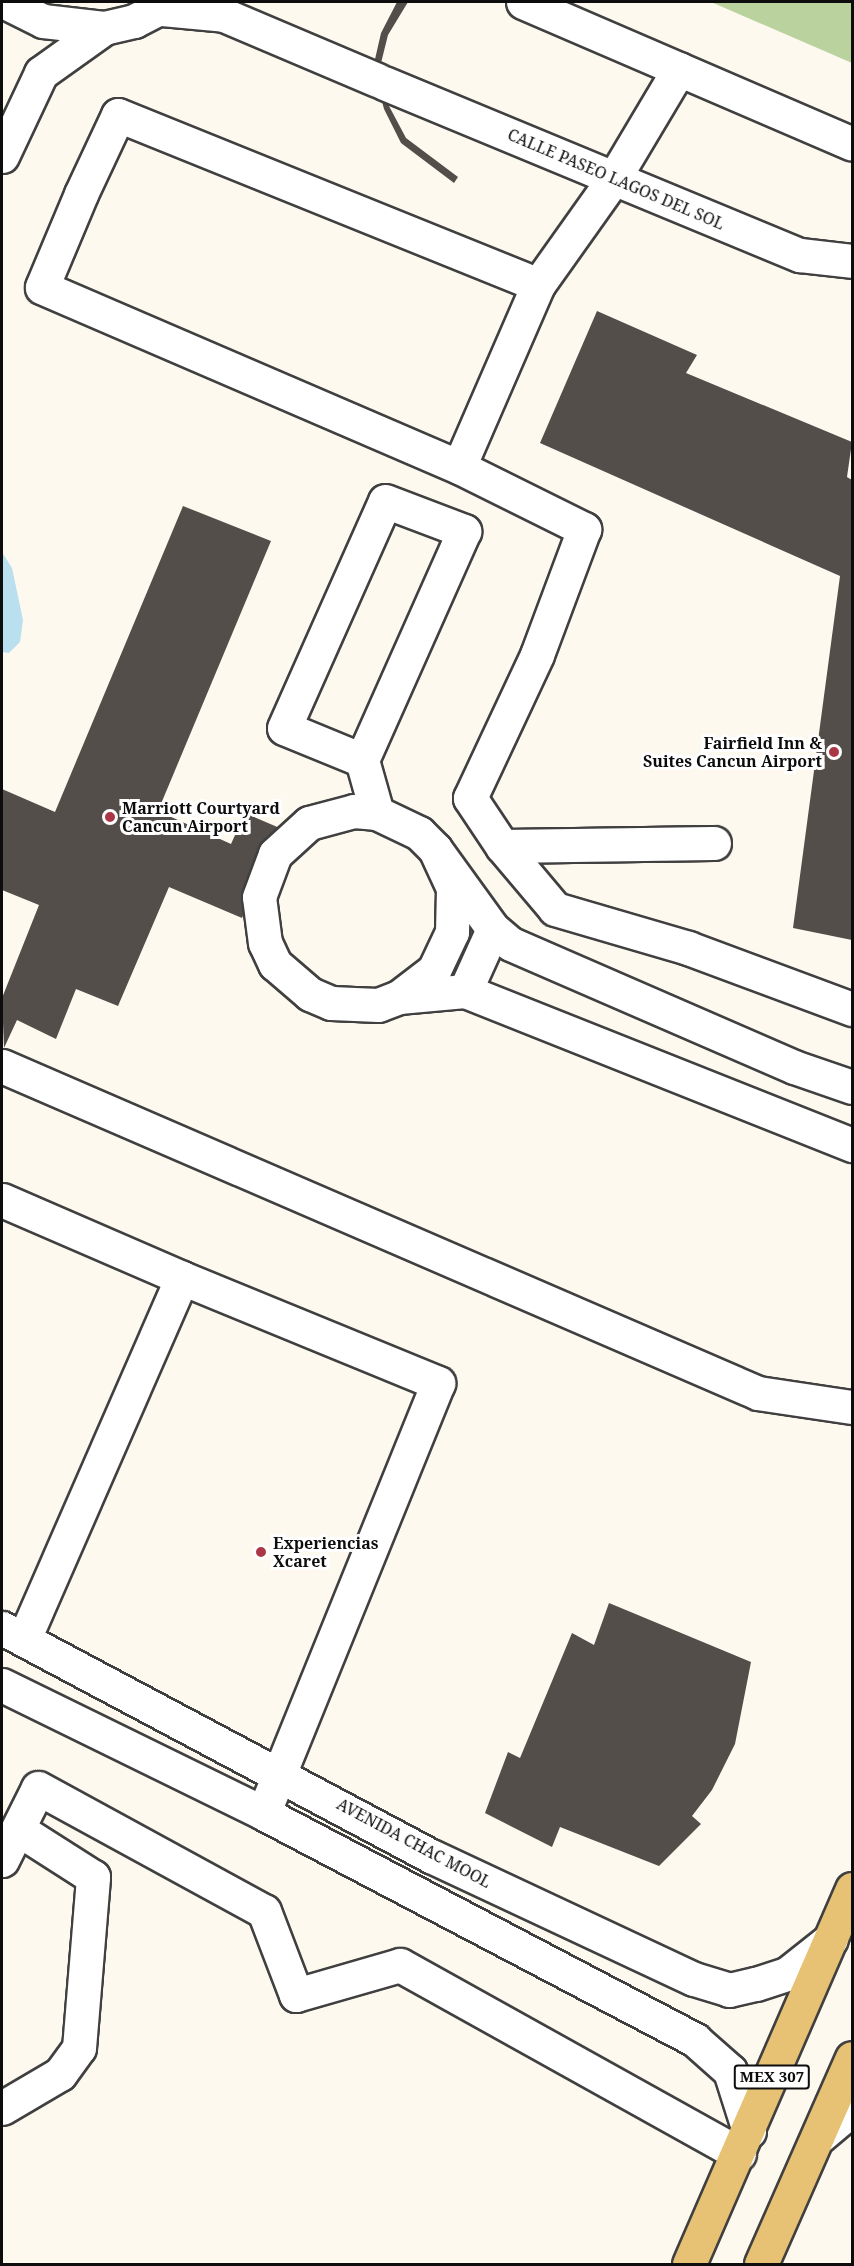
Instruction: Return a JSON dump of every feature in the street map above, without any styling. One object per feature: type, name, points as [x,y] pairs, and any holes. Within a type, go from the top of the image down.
[{"type":"main road","name":"MEX 307","points":[[688,2265],[744,2142],[852,1888]]},
{"type":"main road","points":[[761,2265],[820,2136],[852,2058]]},
{"type":"street","points":[[5,2],[44,21],[104,28]]},
{"type":"street","points":[[523,2],[852,144]]},
{"type":"street","points":[[2,156],[41,73],[104,28],[167,5]]},
{"type":"street","name":"CALLE PASEO LAGOS DEL SOL","points":[[167,5],[224,15],[800,255],[852,261]]},
{"type":"street","points":[[459,467],[538,285],[614,178],[680,69]]},
{"type":"street","points":[[538,285],[118,115],[81,194],[42,287],[459,467],[584,529],[537,655],[470,798],[502,846],[555,909],[688,948],[852,1009]]},
{"type":"street","points":[[800,255],[852,282]]},
{"type":"street","points":[[362,760],[284,728],[385,501],[464,531],[362,760],[377,813]]},
{"type":"street","points":[[852,1087],[794,1067],[511,944],[493,929],[435,849],[399,820],[377,813],[331,814],[290,836],[265,875],[259,920],[275,964],[310,994],[354,1006],[399,997],[465,991],[852,1145]]},
{"type":"street","points":[[502,846],[714,843]]},
{"type":"street","points":[[399,997],[434,970],[453,932],[453,888],[435,849]]},
{"type":"street","points":[[465,991],[493,929]]},
{"type":"street","points":[[2,1066],[758,1393],[852,1407]]},
{"type":"street","points":[[2,1200],[182,1278],[438,1383],[263,1813]]},
{"type":"street","points":[[13,1633],[182,1278]]},
{"type":"street","name":"AVENIDA CHAC MOOL","points":[[13,1633],[279,1771],[431,1856],[694,1979],[729,1990],[787,1974],[831,1939]]},
{"type":"street","points":[[2,1685],[263,1813],[695,2040],[730,2071],[744,2142]]},
{"type":"street","points":[[2,1860],[38,1788],[264,1911],[296,1995],[400,1965],[744,2142]]},
{"type":"street","points":[[2,2108],[60,2074],[79,2048],[93,1877],[18,1829]]},
{"type":"street","points":[[414,1892],[431,1856]]},
{"type":"street","points":[[820,2136],[852,2109]]},
{"type":"green space","points":[[711,2],[852,2],[852,63]]},
{"type":"water","points":[[2,552],[12,568],[23,620],[20,642],[9,653],[2,652]]},
{"type":"building","points":[[397,2],[408,2],[388,35],[380,67],[389,106],[406,138],[458,177],[454,183],[401,143],[384,109],[373,68],[381,33]]},
{"type":"building","name":"Fairfield Inn & Suites Cancun Airport","points":[[597,311],[697,355],[686,373],[852,442],[847,477],[852,480],[852,940],[793,928],[840,576],[540,443]]},
{"type":"building","points":[[183,506],[271,541],[158,811],[231,844],[245,813],[289,832],[266,860],[242,918],[169,887],[118,1006],[76,989],[56,1039],[17,1020],[4,1048],[2,998],[39,905],[2,890],[2,789],[55,812]]},
{"type":"building","points":[[609,1603],[751,1662],[735,1744],[712,1790],[692,1816],[701,1824],[659,1866],[560,1827],[552,1847],[485,1813],[508,1752],[520,1758],[572,1633],[594,1645]]},
{"type":"place","name":"Fairfield Inn & Suites Cancun Airport","points":[[834,752]]},
{"type":"place","name":"Marriott Courtyard Cancun Airport","points":[[110,817]]},
{"type":"place","name":"Experiencias Xcaret","points":[[261,1552]]}]
